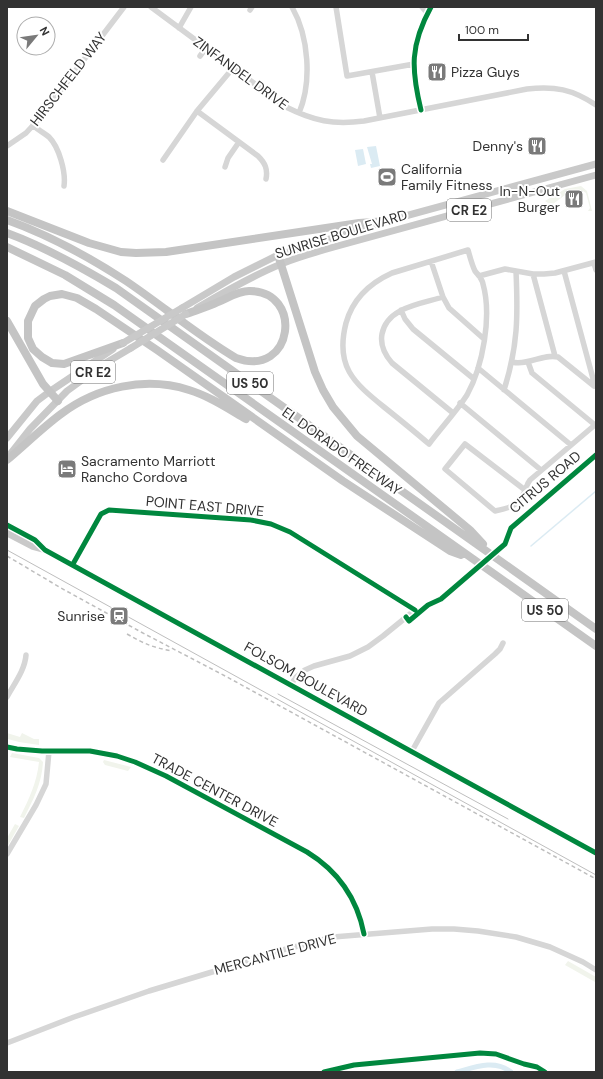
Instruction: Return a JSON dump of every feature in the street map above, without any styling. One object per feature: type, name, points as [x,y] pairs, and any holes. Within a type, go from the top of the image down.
[{"type":"highway","points":[[7,212],[88,243],[121,252],[136,253],[166,252],[359,223],[387,221]]},
{"type":"highway","points":[[7,220],[26,227],[85,257],[125,281],[236,358],[255,362],[268,358],[281,344],[286,330],[286,320],[281,308],[271,297],[260,292],[248,291],[236,294],[184,311]]},
{"type":"highway","name":"EL DORADO FREEWAY","points":[[7,233],[27,240],[72,262],[116,288],[484,547]]},
{"type":"highway","name":"EL DORADO FREEWAY","points":[[7,247],[65,275],[114,305],[596,646]]},
{"type":"highway","points":[[278,255],[315,372],[333,407],[357,436],[470,530],[484,547]]},
{"type":"highway","points":[[123,343],[69,363],[57,364],[42,357],[33,349],[28,338],[28,321],[35,306],[44,299],[50,296],[62,294],[75,297],[96,309],[151,346],[343,481],[450,551],[470,558]]},
{"type":"highway","points":[[7,320],[29,361],[49,392],[58,401]]},
{"type":"highway","points":[[7,459],[68,410],[85,400],[110,389],[136,384],[162,384],[189,390],[217,402],[295,448]]},
{"type":"highway","name":"US 50","points":[[484,547],[492,556],[596,628]]},
{"type":"main road","name":"SUNRISE BOULEVARD","points":[[7,459],[30,429],[73,386],[234,277],[278,255],[387,221],[596,164]]},
{"type":"main road","name":"SUNRISE BOULEVARD","points":[[7,438],[37,402],[100,357],[123,343],[184,311],[282,264],[334,247],[596,175]]},
{"type":"main road","name":"FOLSOM BOULEVARD","points":[[7,525],[35,540],[46,550]]},
{"type":"main road","name":"FOLSOM BOULEVARD","points":[[7,533],[73,564],[596,853]]},
{"type":"street","name":"HIRSCHFELD WAY","points":[[7,146],[18,140],[33,125],[124,7]]},
{"type":"street","name":"ZINFANDEL DRIVE","points":[[151,7],[286,107],[299,114],[320,121],[338,123],[380,118],[543,87],[574,92],[596,105]]},
{"type":"street","points":[[179,28],[191,7]]},
{"type":"street","points":[[292,7],[300,27],[301,47],[307,68],[307,85],[299,114]]},
{"type":"street","points":[[336,7],[347,76],[414,64]]},
{"type":"street","points":[[422,7],[428,14]]},
{"type":"street","points":[[421,110],[415,85],[414,64],[418,37],[431,7]]},
{"type":"street","points":[[200,56],[206,48]]},
{"type":"street","points":[[163,160],[197,111],[233,68]]},
{"type":"street","points":[[372,72],[380,118]]},
{"type":"street","points":[[197,111],[258,156],[263,161],[267,169],[266,179]]},
{"type":"street","points":[[33,125],[49,137],[55,146],[59,154],[64,176],[64,186]]},
{"type":"street","points":[[224,167],[228,158],[239,142]]},
{"type":"street","points":[[468,250],[474,269],[483,284],[486,323],[478,368],[474,380],[466,396],[429,444],[357,384],[348,368],[343,351],[348,318],[354,305],[366,289],[374,282],[392,273],[431,261],[468,250]]},
{"type":"street","points":[[431,261],[443,297],[449,308],[484,339]]},
{"type":"street","points":[[479,276],[505,269],[533,274],[544,274],[564,271],[595,262],[596,270]]},
{"type":"street","points":[[504,390],[512,362],[517,324],[516,271]]},
{"type":"street","points":[[564,271],[595,386]]},
{"type":"street","points":[[533,274],[555,356]]},
{"type":"street","points":[[443,297],[401,310],[388,320],[383,332],[382,343],[386,355],[392,363],[453,413]]},
{"type":"street","points":[[401,310],[405,319],[413,329],[474,380]]},
{"type":"street","points":[[512,362],[521,364],[555,356],[562,358],[595,386]]},
{"type":"street","points":[[525,490],[465,444],[444,469],[495,511],[510,508],[523,497],[525,490],[526,485],[530,480],[595,424],[532,373],[528,362]]},
{"type":"street","points":[[478,368],[571,445]]},
{"type":"street","points":[[460,404],[541,470]]},
{"type":"street","name":"POINT EAST DRIVE","points":[[73,564],[101,514],[109,510],[251,520],[271,524],[290,532],[415,610],[368,647],[350,656],[305,670],[295,678],[291,685]]},
{"type":"street","points":[[412,751],[440,702],[498,652],[503,643]]},
{"type":"street","points":[[7,697],[21,671],[26,655]]},
{"type":"street","name":"TRADE CENTER DRIVE","points":[[7,747],[49,751],[90,751],[117,756],[166,776],[307,852],[330,869],[345,886],[358,912],[364,934]]},
{"type":"street","points":[[7,854],[36,805],[46,784],[49,751]]},
{"type":"street","name":"MERCANTILE DRIVE","points":[[7,1043],[74,1017],[149,991],[267,954],[333,937],[454,929],[494,933],[550,947],[567,954],[596,970]]},
{"type":"shaded area","points":[[376,146],[380,166],[371,168],[370,164],[372,164],[367,147]]},
{"type":"shaded area","points":[[363,149],[366,164],[358,166],[355,150]]},
{"type":"shaded area","points":[[581,186],[587,191],[592,211],[588,211],[590,208],[586,193],[583,191],[565,195],[551,205],[545,201],[565,189]]},
{"type":"shaded area","points":[[7,733],[20,737],[22,733],[34,739],[39,739],[39,745],[7,739]]},
{"type":"shaded area","points":[[12,753],[39,758],[43,762],[39,784],[24,818],[20,817],[34,783],[39,762],[10,757]]},
{"type":"shaded area","points":[[104,760],[131,767],[128,771],[105,765],[103,762]]},
{"type":"shaded area","points":[[15,824],[19,826],[7,847],[7,838]]},
{"type":"shaded area","points":[[568,961],[596,977],[595,982],[565,965]]},
{"type":"waterway","points":[[531,546],[596,491]]},
{"type":"waterway","points":[[457,1072],[485,1065],[498,1066],[511,1072]]},
{"type":"tram line","points":[[7,550],[596,875]]},
{"type":"tram line","points":[[278,694],[508,819]]},
{"type":"railway","points":[[7,556],[141,632],[227,677],[596,879]]},
{"type":"railway","points":[[127,634],[148,645],[172,651]]},
{"type":"cycle path","points":[[421,110],[415,82],[414,57],[419,33],[431,7]]},
{"type":"cycle path","name":"CITRUS ROAD","points":[[406,617],[409,621],[428,605],[441,599],[505,544],[511,528],[596,455]]},
{"type":"cycle path","points":[[73,564],[101,514],[109,510],[251,520],[271,524],[290,532],[415,610]]},
{"type":"cycle path","points":[[7,525],[35,540],[45,550],[596,853]]},
{"type":"cycle path","points":[[7,747],[42,751],[90,751],[117,756],[135,762],[166,776],[307,852],[318,860],[337,877],[351,897],[361,921],[364,934]]},
{"type":"cycle path","points":[[324,1072],[354,1065],[480,1053],[496,1054],[537,1067],[545,1072]]},
{"type":"place","name":"Pizza Guys","points":[[437,72]]},
{"type":"place","name":"Denny's","points":[[537,146]]},
{"type":"place","name":"California Family Fitness","points":[[387,177]]},
{"type":"place","name":"In-N-Out Burger","points":[[574,199]]},
{"type":"place","name":"Sacramento Marriott Rancho Cordova","points":[[67,469]]},
{"type":"place","name":"Sunrise","points":[[119,616]]}]
